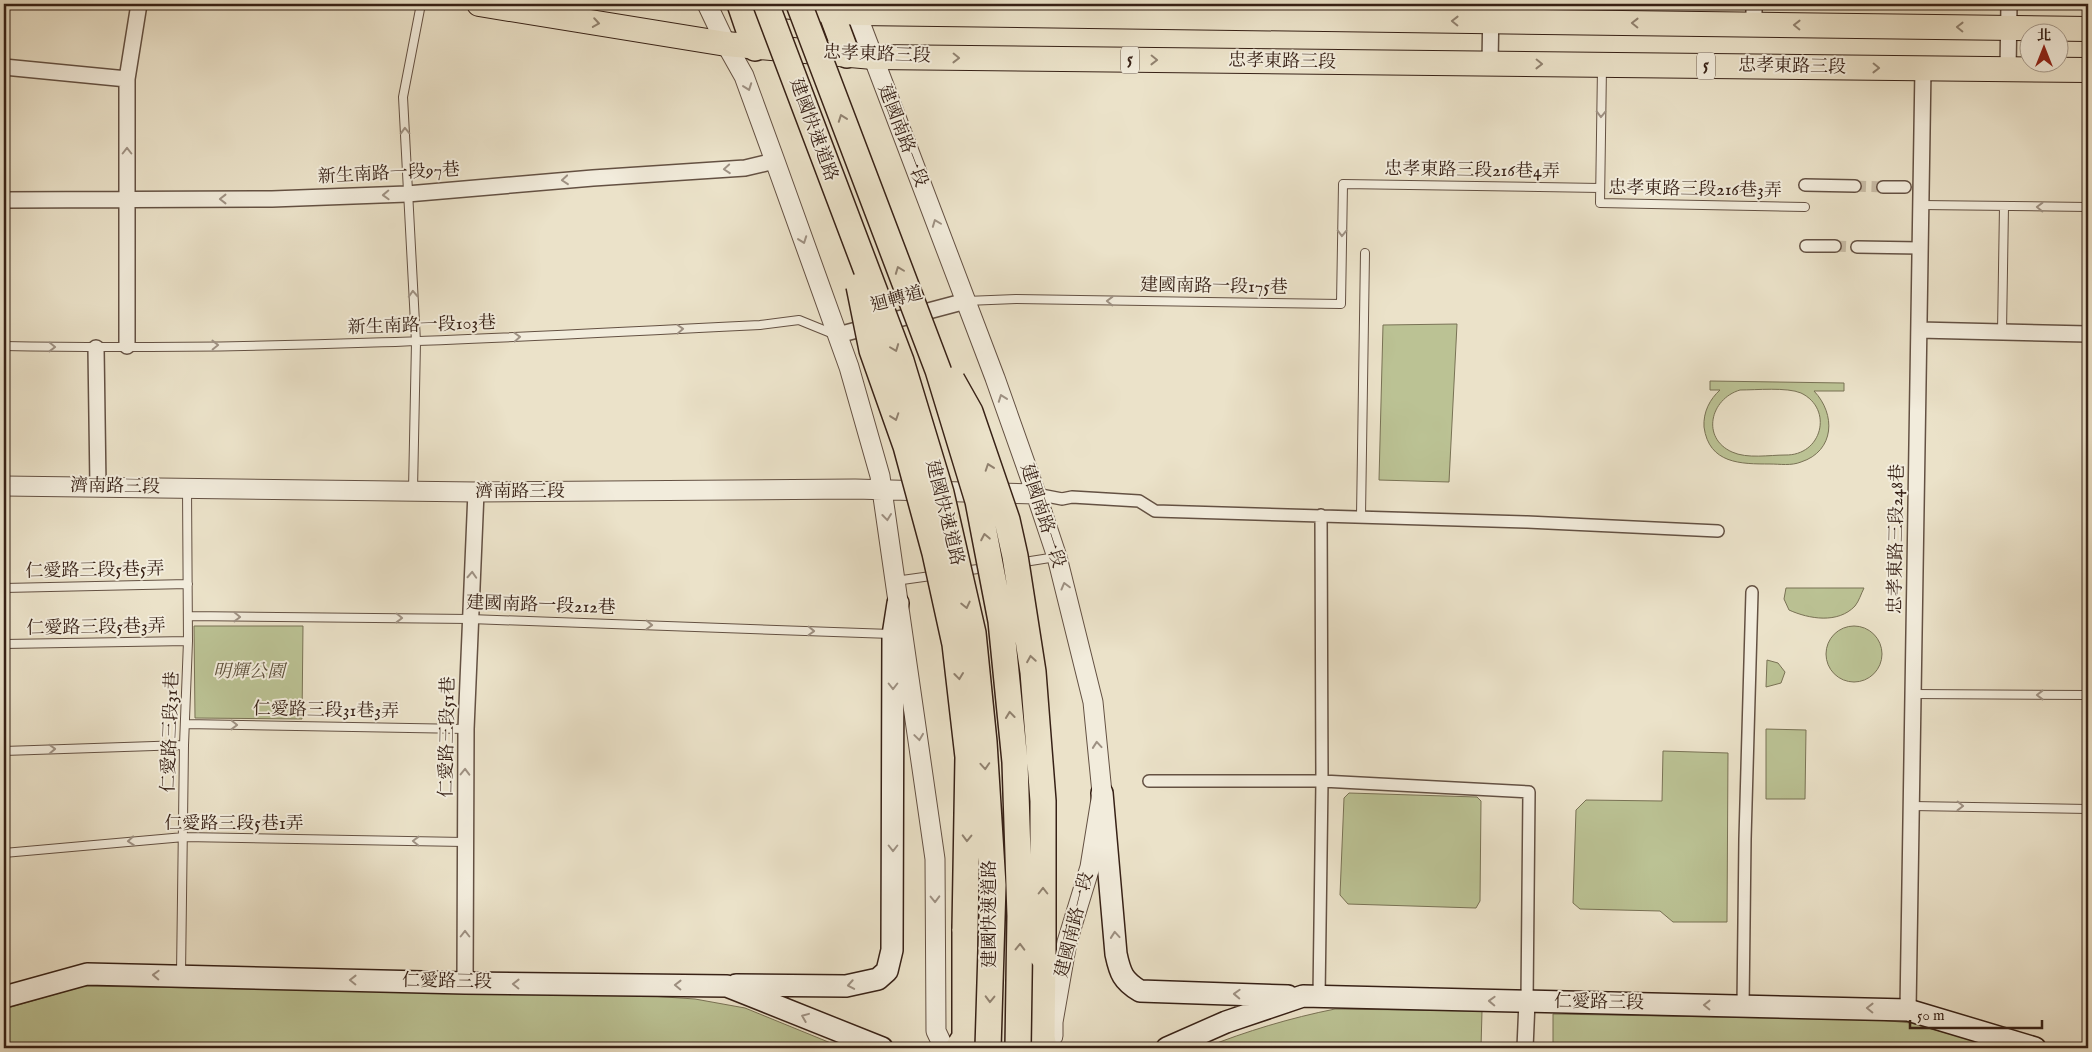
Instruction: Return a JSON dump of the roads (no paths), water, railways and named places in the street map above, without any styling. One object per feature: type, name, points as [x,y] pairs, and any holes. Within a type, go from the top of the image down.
[{"type":"highway","points":[[740,4],[755,48]]},
{"type":"highway","name":"建國快速道路","points":[[766,4],[900,361],[941,493],[973,633],[984,742],[993,885],[988,1048]]},
{"type":"highway","name":"建國快速道路","points":[[799,4],[938,370],[978,501],[1001,621],[1015,762],[1020,916],[1018,1048]]},
{"type":"highway","points":[[842,8],[848,56]]},
{"type":"highway","points":[[845,218],[872,350],[906,446],[935,553],[955,644],[968,757],[965,1037],[958,1048]]},
{"type":"highway","points":[[917,316],[970,412],[1007,520],[1015,556],[1033,672],[1043,801],[1042,1037],[1044,1048]]},
{"type":"main road","name":"忠孝東路三段","points":[[479,4],[726,44],[848,56],[2088,70]]},
{"type":"main road","points":[[759,4],[842,8],[1224,14],[1754,14],[2008,28],[2088,29]]},
{"type":"main road","points":[[727,986],[846,986],[878,979],[887,971],[892,950],[893,635],[898,603]]},
{"type":"main road","points":[[1102,793],[1116,954],[1119,969],[1127,984],[1140,991],[1311,997]]},
{"type":"main road","name":"仁愛路三段","points":[[4,997],[87,974],[464,983],[727,986],[882,1048]]},
{"type":"main road","name":"仁愛路三段","points":[[1167,1048],[1226,1022],[1311,997],[1908,1010],[2035,1048]]},
{"type":"street","points":[[127,346],[127,79],[140,4]]},
{"type":"street","points":[[706,4],[744,76],[849,367],[883,489],[935,859],[936,1031],[944,1048]]},
{"type":"street","points":[[2008,70],[2009,4]]},
{"type":"street","name":"建國南路一段","points":[[842,8],[873,57],[966,301],[1036,494],[1057,557],[1093,702],[1102,793],[1090,867],[1068,942],[1050,1048]]},
{"type":"street","points":[[1490,64],[1491,13]]},
{"type":"street","points":[[4,67],[127,79]]},
{"type":"street","name":"忠孝東路三段248巷","points":[[1908,1010],[1923,68]]},
{"type":"street","name":"新生南路一段97巷","points":[[4,200],[272,199],[407,194],[745,168],[775,161]]},
{"type":"street","points":[[1805,185],[1855,186]]},
{"type":"street","points":[[1883,187],[1905,187]]},
{"type":"street","points":[[1806,246],[1835,246]]},
{"type":"street","points":[[1858,247],[1920,248]]},
{"type":"street","name":"迴轉道","points":[[838,336],[966,301]]},
{"type":"street","points":[[1919,330],[2088,334]]},
{"type":"street","points":[[96,348],[98,487]]},
{"type":"street","name":"濟南路三段","points":[[4,486],[476,492],[883,489],[1036,494]]},
{"type":"street","name":"仁愛路三段51巷","points":[[464,983],[466,729],[476,492]]},
{"type":"street","points":[[1036,494],[1062,499],[1072,497],[1139,500],[1155,511],[1362,516],[1718,531]]},
{"type":"street","points":[[1311,997],[1322,781],[1321,515]]},
{"type":"street","points":[[1743,1006],[1745,839],[1752,592]]},
{"type":"street","points":[[1149,781],[1322,781],[1529,792],[1525,1048]]},
{"type":"lane","points":[[413,491],[416,342],[403,97],[421,4]]},
{"type":"lane","points":[[1600,188],[1602,65]]},
{"type":"lane","name":"建國南路一段175巷","points":[[966,301],[1016,299],[1341,304],[1343,184]]},
{"type":"lane","name":"忠孝東路三段216巷4弄","points":[[1343,184],[1600,188]]},
{"type":"lane","name":"忠孝東路三段216巷3弄","points":[[1600,188],[1600,203],[1805,207]]},
{"type":"lane","points":[[1921,206],[2088,208]]},
{"type":"lane","points":[[2002,332],[2004,206]]},
{"type":"lane","points":[[1362,516],[1365,252]]},
{"type":"lane","name":"新生南路一段103巷","points":[[4,346],[96,348],[416,342],[760,325],[799,320],[838,336]]},
{"type":"lane","name":"仁愛路三段31巷","points":[[181,976],[184,745],[188,641],[187,488]]},
{"type":"lane","points":[[1009,564],[1057,557]]},
{"type":"lane","points":[[895,581],[1000,566]]},
{"type":"lane","name":"仁愛路三段5巷5弄","points":[[4,588],[188,584]]},
{"type":"lane","name":"建國南路一段212巷","points":[[188,616],[470,619],[893,635]]},
{"type":"lane","name":"仁愛路三段5巷3弄","points":[[4,644],[188,641]]},
{"type":"lane","points":[[1913,694],[2088,695]]},
{"type":"lane","name":"仁愛路三段31巷3弄","points":[[185,724],[466,729]]},
{"type":"lane","points":[[4,751],[184,745]]},
{"type":"lane","points":[[1912,806],[2088,809]]},
{"type":"lane","name":"仁愛路三段5巷1弄","points":[[4,853],[184,837],[464,842]]},
{"type":"tunnel","points":[[1855,186],[1883,187]]},
{"type":"tunnel","points":[[1835,246],[1857,247]]},
{"type":"park label","name":"明輝公園","points":[[249,672]]}]
